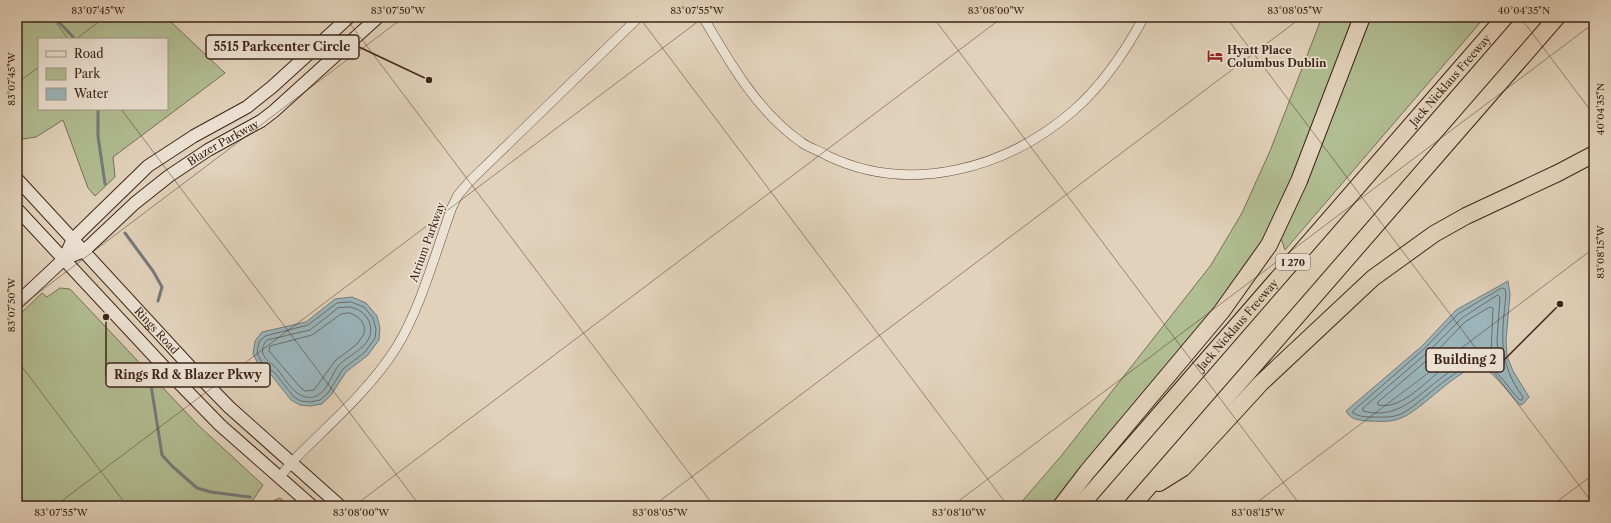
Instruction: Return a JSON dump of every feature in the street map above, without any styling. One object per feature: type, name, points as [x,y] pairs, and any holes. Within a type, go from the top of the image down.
[{"type":"highway","points":[[1060,506],[1222,311],[1269,245],[1299,181],[1362,17]]},
{"type":"highway","name":"Jack Nicklaus Freeway","points":[[1080,506],[1505,17]]},
{"type":"highway","points":[[1132,506],[1557,17]]},
{"type":"highway","points":[[1143,494],[1183,468],[1261,384],[1373,278],[1447,226],[1594,154]]},
{"type":"main road","name":"Blazer Parkway","points":[[64,260],[73,239],[148,166],[194,136],[247,107],[272,87],[349,17]]},
{"type":"main road","name":"Blazer Parkway","points":[[17,303],[64,260],[84,251],[135,203],[169,176],[208,150],[261,121],[274,111],[378,17]]},
{"type":"main road","name":"Rings Road","points":[[17,179],[194,371],[229,406],[340,506]]},
{"type":"main road","name":"Rings Road","points":[[17,209],[220,425],[312,506]]},
{"type":"street","name":"Atrium Parkway","points":[[280,477],[291,463],[374,378],[396,348],[409,323],[452,207],[458,195],[470,181],[639,17]]},
{"type":"street","points":[[703,17],[729,62],[760,104],[779,125],[803,144],[850,165],[870,171],[903,175],[937,174],[979,165],[1016,149],[1036,137],[1073,111],[1096,88],[1120,57],[1144,17]]},
{"type":"green space","points":[[17,17],[171,17],[169,20],[225,73],[113,157],[115,177],[95,196],[88,188],[63,120],[36,137],[17,140]]},
{"type":"green space","points":[[1322,17],[1353,17],[1290,188],[1261,247],[1212,313],[1050,506],[1018,506],[1062,455],[1211,265],[1242,213],[1270,151]]},
{"type":"green space","points":[[1369,17],[1485,17],[1285,250],[1280,235]]},
{"type":"green space","points":[[60,288],[70,289],[198,425],[263,485],[249,506],[17,506],[17,317],[42,293],[47,297]]},
{"type":"green space","points":[[280,498],[289,506],[270,506],[275,500]]},
{"type":"water","points":[[1508,281],[1510,294],[1506,341],[1507,356],[1513,371],[1529,397],[1523,404],[1520,405],[1490,372],[1480,367],[1472,368],[1462,373],[1419,407],[1397,420],[1367,421],[1355,419],[1348,414],[1346,411],[1422,346],[1456,310]]},
{"type":"water","points":[[352,297],[366,303],[377,316],[380,328],[379,340],[368,355],[346,372],[331,395],[322,404],[310,406],[300,405],[291,400],[272,376],[259,365],[253,354],[255,341],[262,332],[306,322],[335,299]]},
{"type":"waterway","points":[[54,17],[74,38]]},
{"type":"waterway","points":[[98,110],[98,136],[105,184]]},
{"type":"waterway","points":[[125,233],[153,271],[162,287],[158,301]]},
{"type":"waterway","points":[[152,374],[151,385],[162,455],[197,488],[211,492],[250,497]]},
{"type":"place","name":"Hyatt Place Columbus Dublin","points":[[1215,56]]},
{"type":"place","name":"5515 Parkcenter Circle","points":[[429,80]]},
{"type":"place","name":"Building 2","points":[[1560,304]]},
{"type":"place","name":"Rings Rd & Blazer Pkwy","points":[[106,317]]}]
